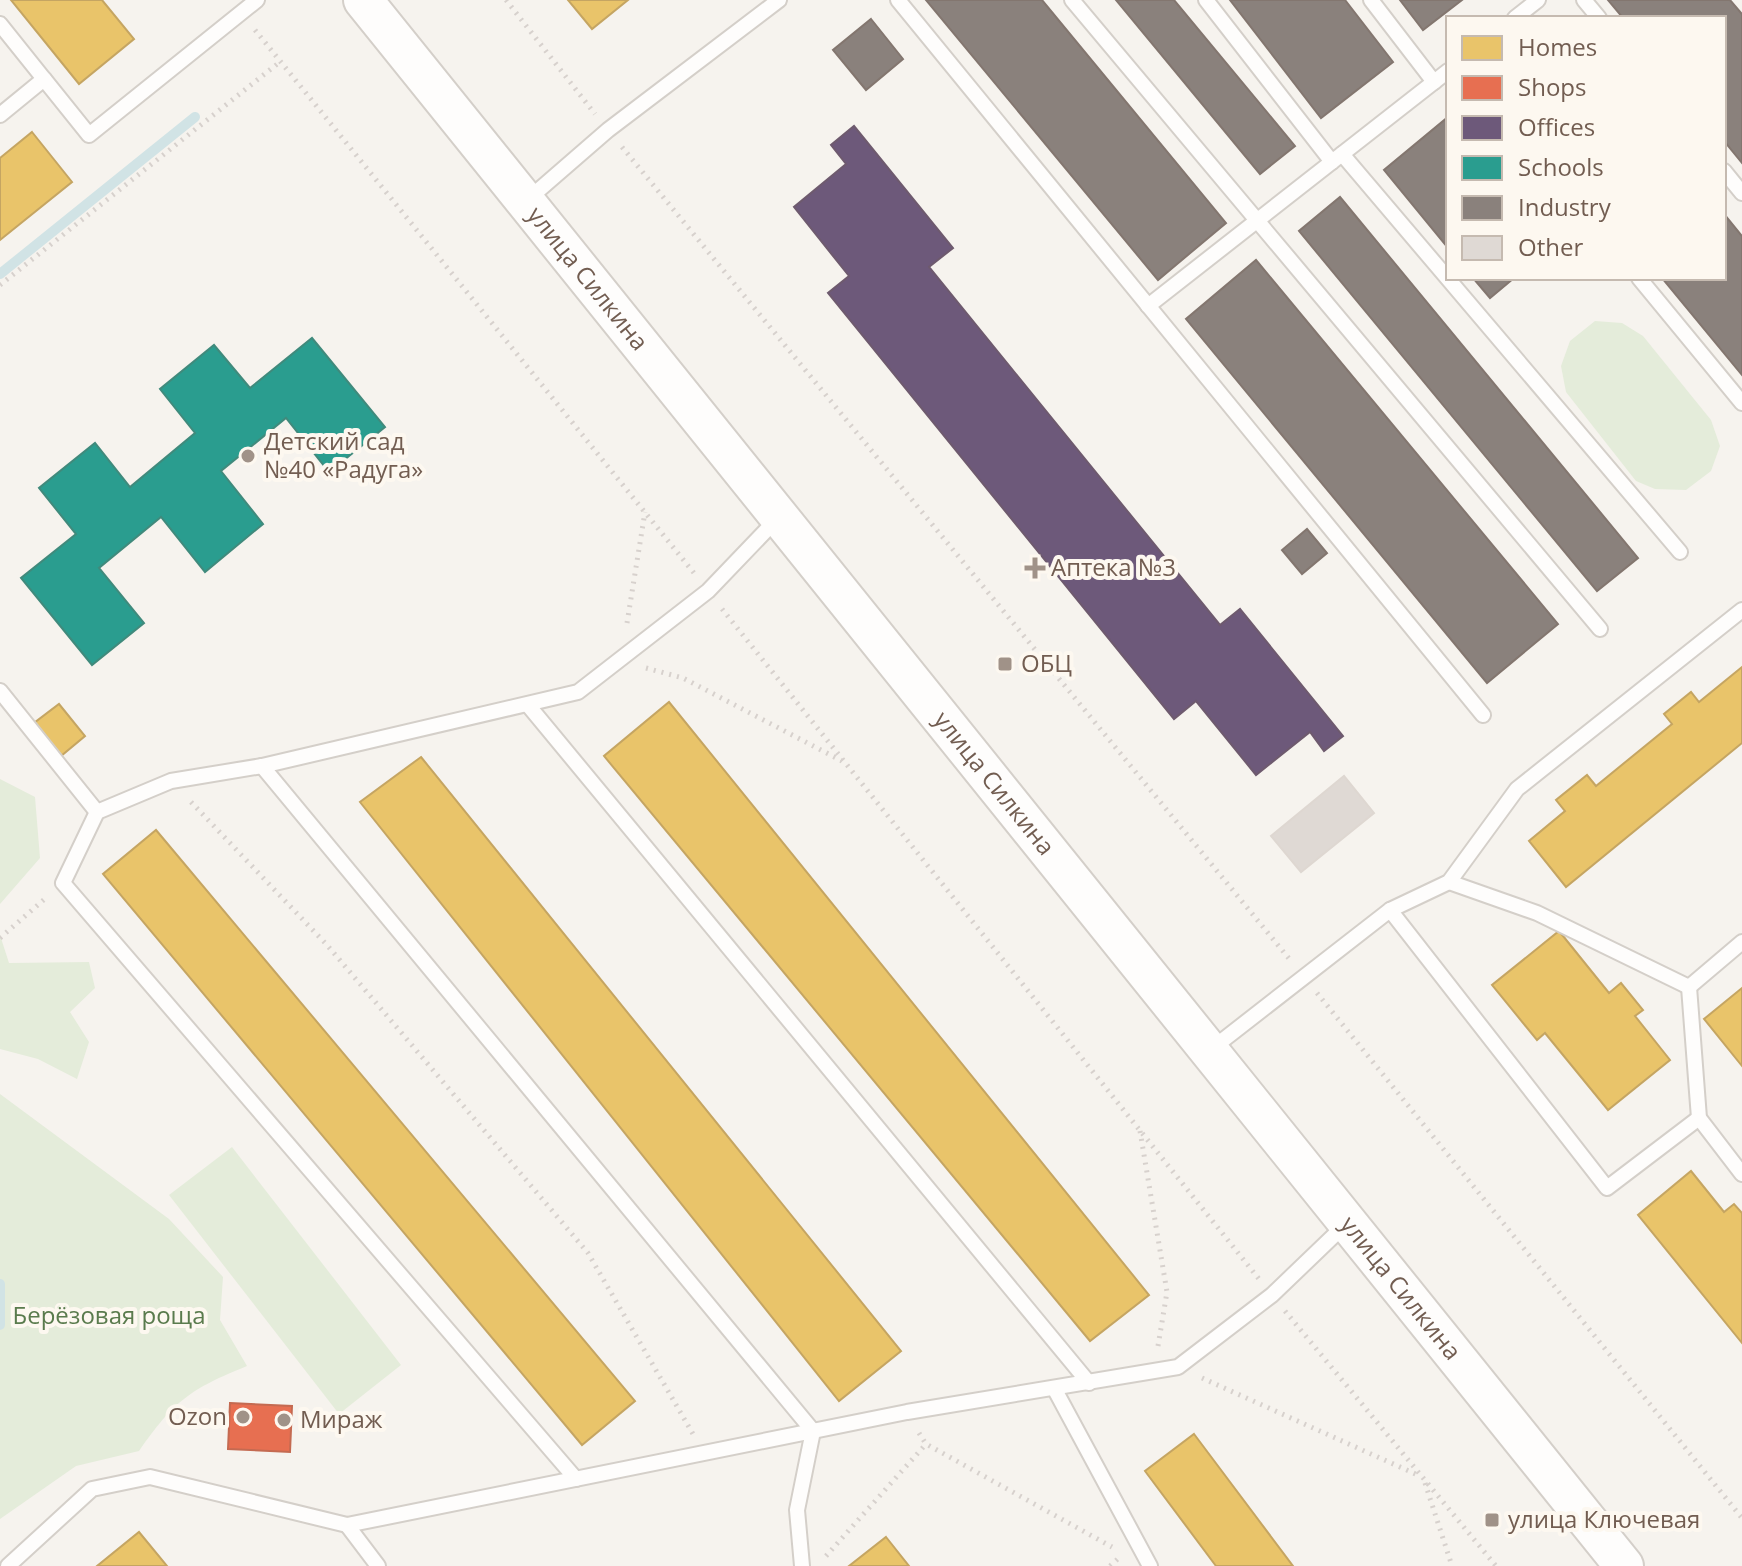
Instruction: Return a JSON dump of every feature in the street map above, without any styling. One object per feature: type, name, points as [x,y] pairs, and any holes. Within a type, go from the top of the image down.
[{"type":"main road","name":"улица Силкина","points":[[363,0],[1624,1566]]},
{"type":"lane","points":[[0,24],[89,135],[257,0]]},
{"type":"lane","points":[[525,203],[608,130],[779,0]]},
{"type":"lane","points":[[898,0],[1483,715]]},
{"type":"lane","points":[[1072,0],[1600,629]]},
{"type":"lane","points":[[1206,0],[1337,158],[1680,552]]},
{"type":"lane","points":[[1371,0],[1434,82]]},
{"type":"lane","points":[[1518,16],[1538,0]]},
{"type":"lane","points":[[1584,0],[1597,16]]},
{"type":"lane","points":[[1148,306],[1446,73]]},
{"type":"lane","points":[[0,115],[44,79]]},
{"type":"lane","points":[[1726,173],[1742,193]]},
{"type":"lane","points":[[1641,280],[1742,403]]},
{"type":"lane","points":[[576,1479],[63,883],[97,812],[171,781],[262,766],[578,692],[708,591],[779,517]]},
{"type":"lane","points":[[1209,1051],[1390,910],[1449,882],[1517,789],[1742,610]]},
{"type":"lane","points":[[0,691],[97,812]]},
{"type":"lane","points":[[528,705],[1089,1383]]},
{"type":"lane","points":[[262,766],[813,1431]]},
{"type":"lane","points":[[1449,882],[1537,913],[1689,987]]},
{"type":"lane","points":[[1390,910],[1607,1188],[1699,1118]]},
{"type":"lane","points":[[1689,987],[1742,942]]},
{"type":"lane","points":[[1689,987],[1699,1118],[1742,1174]]},
{"type":"lane","points":[[8,1566],[92,1489],[150,1477],[347,1525],[907,1412],[1178,1367],[1272,1295],[1348,1223]]},
{"type":"lane","points":[[1054,1388],[1150,1566]]},
{"type":"lane","points":[[802,1566],[797,1510],[813,1431]]},
{"type":"lane","points":[[347,1525],[378,1566]]},
{"type":"path","points":[[506,0],[608,130],[1303,976],[1742,1518]]},
{"type":"path","points":[[240,14],[645,512],[1272,1295],[1496,1566]]},
{"type":"path","points":[[0,285],[281,61]]},
{"type":"path","points":[[645,512],[637,576],[619,660],[683,678],[846,764]]},
{"type":"path","points":[[171,781],[327,945],[588,1253],[705,1453]]},
{"type":"path","points":[[0,938],[63,883]]},
{"type":"path","points":[[1140,1130],[1167,1292],[1154,1371]]},
{"type":"path","points":[[1178,1367],[1423,1477],[1452,1566]]},
{"type":"path","points":[[907,1412],[926,1444],[1124,1553]]},
{"type":"path","points":[[817,1566],[926,1444]]},
{"type":"green space","points":[[1595,321],[1622,323],[1643,336],[1711,420],[1720,446],[1711,471],[1686,490],[1655,489],[1636,481],[1566,392],[1561,366],[1570,341]]},
{"type":"green space","points":[[0,779],[35,797],[40,858],[0,904]]},
{"type":"green space","points":[[0,935],[9,963],[89,962],[95,988],[70,1012],[89,1042],[77,1079],[38,1059],[0,1049]]},
{"type":"green space","name":"Берёзовая роща","points":[[0,1094],[169,1219],[223,1277],[220,1320],[247,1366],[185,1398],[139,1451],[76,1466],[0,1519]]},
{"type":"green space","points":[[232,1147],[401,1365],[339,1414],[169,1195]]},
{"type":"building: Homes","points":[[11,0],[102,0],[134,39],[79,84]]},
{"type":"building: Homes","points":[[568,0],[628,0],[592,29]]},
{"type":"building: Homes","points":[[32,132],[72,182],[0,240],[0,158]]},
{"type":"building: Homes","points":[[1742,667],[1742,743],[1566,887],[1529,841],[1565,811],[1556,800],[1587,775],[1596,786],[1672,724],[1664,714],[1691,692],[1699,702]]},
{"type":"building: Homes","points":[[669,702],[1149,1295],[1090,1341],[604,756]]},
{"type":"building: Homes","points":[[59,704],[85,736],[61,756],[34,723]]},
{"type":"building: Homes","points":[[421,757],[901,1351],[839,1401],[360,802]]},
{"type":"building: Homes","points":[[156,830],[635,1401],[582,1445],[103,874]]},
{"type":"building: Homes","points":[[1559,931],[1609,993],[1621,983],[1643,1010],[1635,1016],[1670,1060],[1608,1110],[1545,1033],[1537,1040],[1492,985]]},
{"type":"building: Homes","points":[[1742,988],[1742,1066],[1704,1019]]},
{"type":"building: Homes","points":[[1691,1171],[1724,1212],[1734,1204],[1742,1213],[1742,1343],[1638,1215]]},
{"type":"building: Homes","points":[[1194,1434],[1293,1566],[1216,1566],[1145,1471]]},
{"type":"building: Homes","points":[[139,1532],[167,1566],[97,1566]]},
{"type":"building: Homes","points":[[886,1537],[909,1566],[849,1566]]},
{"type":"building: Shops","points":[[230,1403],[292,1406],[290,1452],[228,1449]]},
{"type":"building: Offices","points":[[854,126],[953,248],[929,267],[1220,625],[1240,609],[1343,736],[1324,751],[1310,732],[1256,775],[1196,701],[1174,719],[828,293],[849,276],[794,207],[846,164],[831,145]]},
{"type":"building: Schools","points":[[312,338],[385,427],[329,472],[286,418],[221,471],[263,524],[205,572],[161,517],[99,568],[144,623],[92,665],[21,578],[76,534],[39,488],[95,443],[130,487],[195,433],[160,389],[214,345],[250,388]]},
{"type":"building: Industry","points":[[926,0],[1042,0],[1226,223],[1158,280]]},
{"type":"building: Industry","points":[[1116,0],[1174,0],[1295,146],[1260,174]]},
{"type":"building: Industry","points":[[1230,0],[1345,0],[1393,62],[1321,118]]},
{"type":"building: Industry","points":[[1400,0],[1462,0],[1423,30]]},
{"type":"building: Industry","points":[[1608,0],[1730,0],[1742,14],[1742,163],[1726,143],[1726,16],[1621,16]]},
{"type":"building: Industry","points":[[871,19],[903,59],[866,90],[833,50]]},
{"type":"building: Industry","points":[[1446,119],[1446,246],[1384,170]]},
{"type":"building: Industry","points":[[1340,197],[1638,558],[1597,591],[1299,231]]},
{"type":"building: Industry","points":[[1726,216],[1742,236],[1742,375],[1664,280],[1726,280]]},
{"type":"building: Industry","points":[[1256,260],[1558,624],[1487,683],[1186,319]]},
{"type":"building: Industry","points":[[1475,280],[1512,280],[1490,298]]},
{"type":"building: Industry","points":[[1307,529],[1327,553],[1302,574],[1282,550]]},
{"type":"building: Other","points":[[1344,776],[1374,813],[1301,872],[1271,836]]},
{"type":"waterway","points":[[0,274],[195,117]]},
{"type":"waterway","points":[[0,1284],[0,1325]]},
{"type":"place","name":"Детский сад №40 «Радуга»","points":[[248,456]]},
{"type":"place","name":"Аптека №3","points":[[1035,568]]},
{"type":"place","name":"ОБЦ","points":[[1005,664]]},
{"type":"place","name":"Ozon","points":[[243,1417]]},
{"type":"place","name":"Мираж","points":[[284,1420]]},
{"type":"place","name":"улица Ключевая","points":[[1492,1520]]}]
